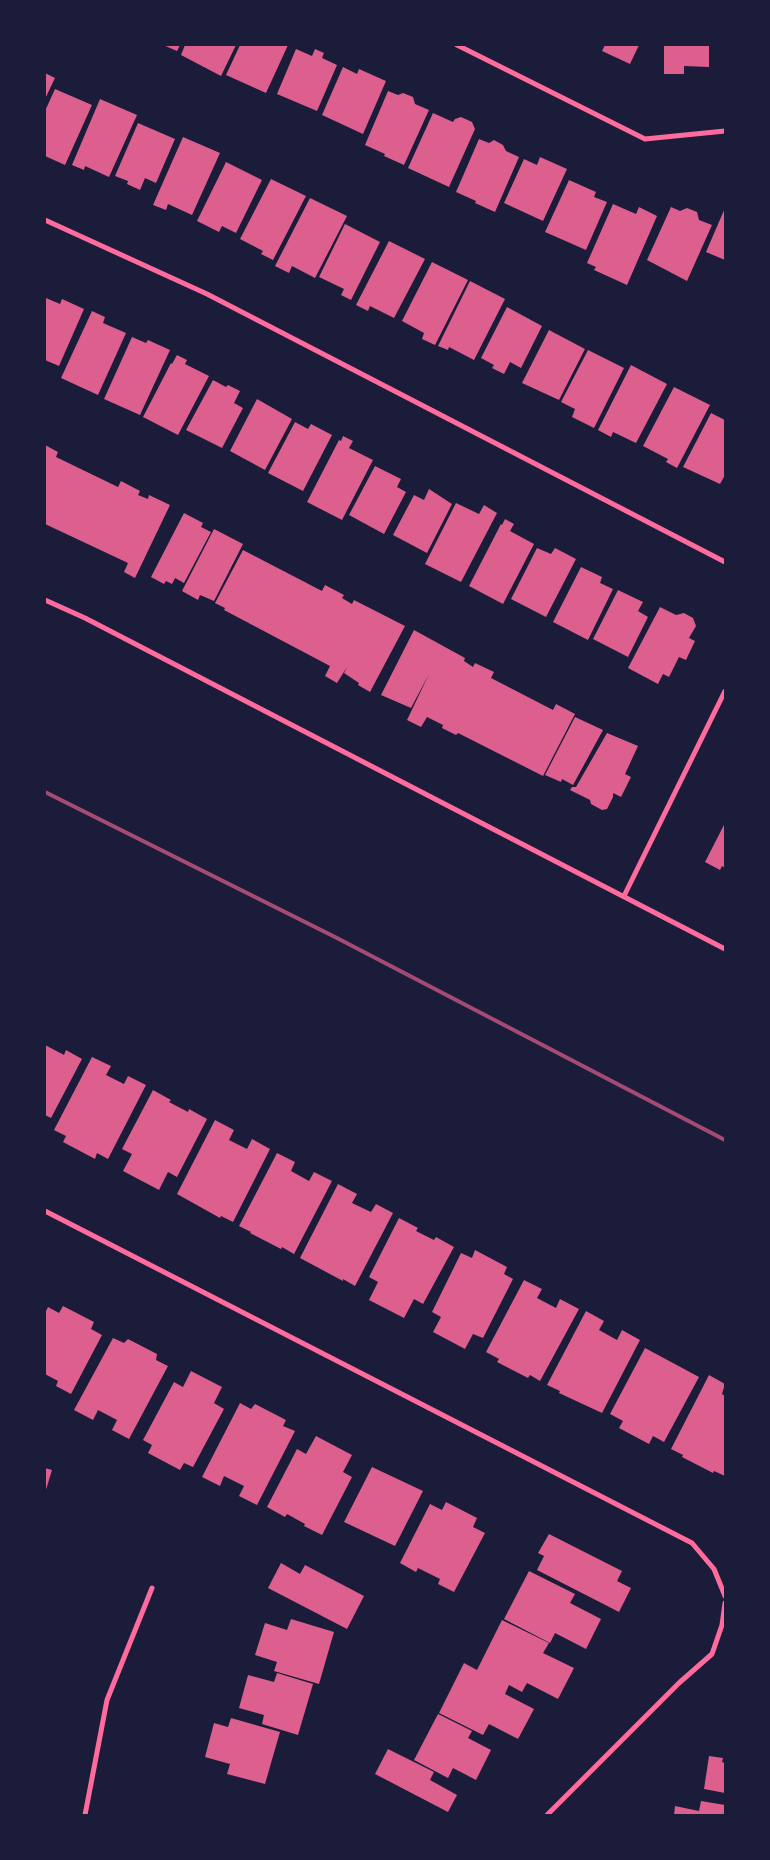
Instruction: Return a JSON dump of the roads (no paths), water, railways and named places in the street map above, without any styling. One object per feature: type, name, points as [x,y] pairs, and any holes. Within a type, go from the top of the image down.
[{"type":"street","points":[[457,45],[646,139],[725,131]]},
{"type":"street","points":[[45,220],[207,294],[725,562]]},
{"type":"street","points":[[45,600],[94,623],[725,948]]},
{"type":"street","points":[[624,896],[725,691]]},
{"type":"street","points":[[45,1211],[692,1543],[714,1569],[725,1596]]},
{"type":"street","points":[[85,1815],[107,1700],[152,1588]]},
{"type":"street","points":[[546,1815],[712,1654],[722,1625],[725,1603]]},
{"type":"railway","points":[[45,792],[337,938],[725,1140]]}]
